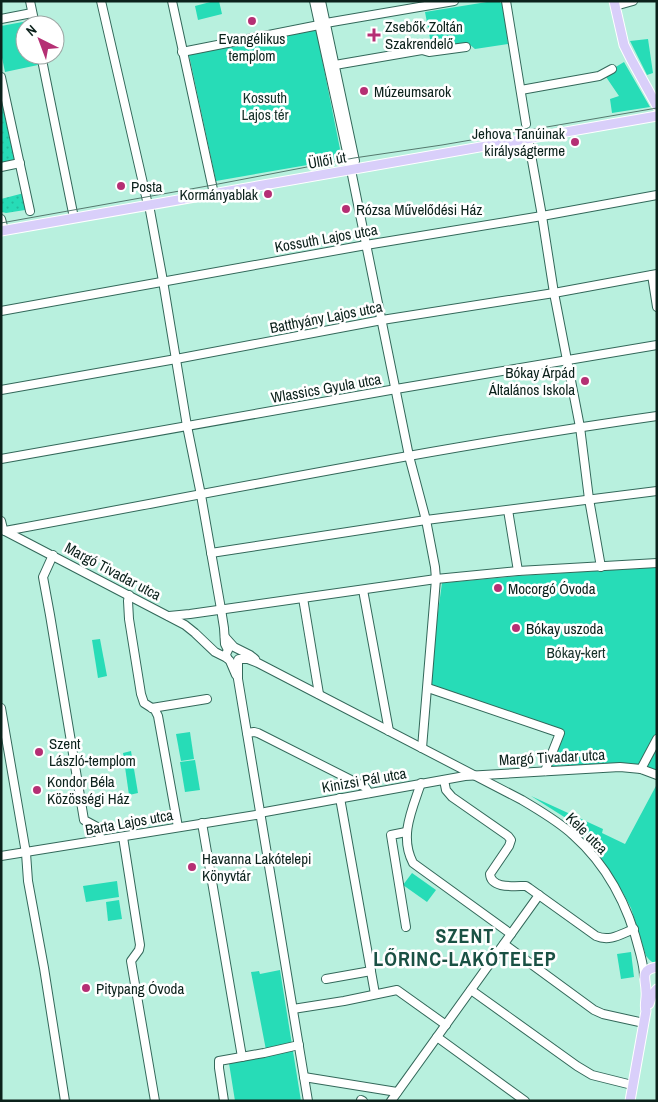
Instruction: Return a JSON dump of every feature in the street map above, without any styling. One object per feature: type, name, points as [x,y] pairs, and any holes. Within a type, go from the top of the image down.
[{"type":"main road","points":[[615,4],[624,45],[657,106]]},
{"type":"main road","name":"Üllői út","points":[[2,231],[657,116]]},
{"type":"main road","points":[[646,1012],[645,980],[647,970],[656,967]]},
{"type":"main road","points":[[645,980],[650,989],[657,989]]},
{"type":"main road","points":[[630,1101],[646,1012],[652,995],[657,989]]},
{"type":"street","points":[[1,19],[32,13],[30,1]]},
{"type":"street","points":[[101,1],[149,205],[221,609],[225,644],[233,655],[238,679],[308,1101]]},
{"type":"street","points":[[172,1],[214,194]]},
{"type":"street","points":[[314,1],[335,65],[346,131]]},
{"type":"street","points":[[321,1],[323,24],[346,131],[355,161],[351,170],[366,245],[409,456],[426,520],[435,567],[436,579],[422,748]]},
{"type":"street","points":[[182,52],[323,24],[454,1]]},
{"type":"street","points":[[506,1],[526,124]]},
{"type":"street","points":[[615,4],[633,1]]},
{"type":"street","points":[[335,65],[422,50],[429,52],[466,47]]},
{"type":"street","points":[[43,65],[74,218]]},
{"type":"street","points":[[521,90],[599,76],[612,69]]},
{"type":"street","points":[[2,81],[30,211]]},
{"type":"street","points":[[528,138],[566,361],[580,427],[600,567]]},
{"type":"street","points":[[1,167],[20,163]]},
{"type":"street","name":"Kossuth Lajos utca","points":[[1,311],[657,195]]},
{"type":"street","points":[[1,219],[2,231]]},
{"type":"street","points":[[654,275],[657,307]]},
{"type":"street","name":"Batthyány Lajos utca","points":[[1,390],[382,320],[654,275]]},
{"type":"street","name":"Wlassics Gyula utca","points":[[1,459],[657,345]]},
{"type":"street","points":[[2,528],[201,495],[409,456],[657,416]]},
{"type":"street","points":[[211,553],[426,520],[657,491]]},
{"type":"street","points":[[508,510],[518,571]]},
{"type":"street","name":"Margó Tivadar utca","points":[[2,528],[170,616],[191,629],[208,645],[233,655],[250,655],[258,663],[473,775],[620,767],[641,769],[657,775]]},
{"type":"street","points":[[53,555],[43,577],[84,820],[97,827],[101,840]]},
{"type":"street","points":[[170,616],[436,579],[518,571],[657,563]]},
{"type":"street","points":[[363,590],[389,731]]},
{"type":"street","points":[[129,595],[129,619],[141,694],[144,703],[155,710],[158,716],[178,827]]},
{"type":"street","points":[[303,598],[319,694]]},
{"type":"street","points":[[208,645],[221,642],[225,636]]},
{"type":"street","points":[[428,688],[560,733],[545,771]]},
{"type":"street","points":[[152,708],[207,699]]},
{"type":"street","points":[[1,708],[26,852],[28,881],[65,1101]]},
{"type":"street","points":[[247,733],[258,733],[366,787],[369,793]]},
{"type":"street","points":[[641,769],[657,739]]},
{"type":"street","points":[[450,763],[455,771],[452,776],[446,779],[446,790],[452,797],[508,836],[510,840],[509,846],[491,870],[491,880],[494,883],[526,886],[601,938],[610,938],[634,929]]},
{"type":"street","name":"Kinizsi Pál utca","points":[[261,813],[473,775]]},
{"type":"street","name":"Kele utca","points":[[473,775],[551,817],[574,835],[590,852],[610,879],[626,909],[634,929],[644,967],[645,980]]},
{"type":"street","points":[[421,783],[406,832],[413,863],[510,934]]},
{"type":"street","points":[[340,798],[375,994]]},
{"type":"street","name":"Barta Lajos utca","points":[[1,856],[261,813]]},
{"type":"street","points":[[202,824],[242,1057]]},
{"type":"street","points":[[406,832],[391,835],[406,927]]},
{"type":"street","points":[[123,837],[140,946],[131,961],[154,1101]]},
{"type":"street","points":[[396,867],[413,863]]},
{"type":"street","points":[[391,1101],[539,895]]},
{"type":"street","points":[[504,944],[594,1010],[603,1014],[644,1023]]},
{"type":"street","name":"Kele utca","points":[[639,948],[647,962],[656,967]]},
{"type":"street","points":[[326,979],[371,971]]},
{"type":"street","points":[[293,1009],[344,1001],[393,990],[400,991],[446,1025]]},
{"type":"street","points":[[471,990],[592,1075],[632,1085]]},
{"type":"street","points":[[437,1037],[525,1101]]},
{"type":"street","points":[[224,1101],[218,1068],[219,1061],[299,1045]]},
{"type":"street","points":[[304,1076],[397,1092]]},
{"type":"green space","points":[[219,1],[222,14],[198,20],[195,6]]},
{"type":"green space","points":[[493,1],[503,4],[508,44],[475,49],[469,44],[432,49],[425,12]]},
{"type":"green space","points":[[15,23],[15,65],[38,65],[5,72],[1,53],[1,26]]},
{"type":"green space","name":"Kossuth Lajos tér","points":[[316,29],[342,159],[216,181],[189,55]]},
{"type":"green space","points":[[648,39],[653,73],[647,75],[630,41]]},
{"type":"green space","points":[[624,62],[650,107],[612,113],[610,99],[619,96],[604,74]]},
{"type":"green space","points":[[1,86],[18,159],[15,162],[1,165]]},
{"type":"green space","points":[[24,193],[27,209],[2,212],[1,199]]},
{"type":"green space","name":"Bókay-kert","points":[[657,567],[657,772],[642,765],[627,763],[552,766],[564,733],[428,685],[442,583]]},
{"type":"green space","points":[[100,639],[107,676],[98,678],[92,640]]},
{"type":"green space","points":[[190,732],[194,759],[181,761],[176,734]]},
{"type":"green space","points":[[131,751],[138,793],[129,795],[123,753]]},
{"type":"green space","points":[[195,760],[200,790],[185,792],[180,762]]},
{"type":"green space","points":[[657,784],[657,963],[655,963],[646,956],[631,908],[623,893],[588,845],[583,833],[569,820],[531,796],[603,829],[602,833],[625,844]]},
{"type":"green space","points":[[412,873],[436,890],[427,902],[403,885]]},
{"type":"green space","points":[[117,881],[119,897],[86,902],[83,886]]},
{"type":"green space","points":[[119,900],[122,919],[108,921],[106,902]]},
{"type":"green space","points":[[631,952],[634,977],[621,979],[617,954]]},
{"type":"green space","points":[[280,970],[301,1101],[235,1101],[228,1057],[266,1050],[251,972],[259,971],[260,974]]},
{"type":"tram line","points":[[1,223],[354,158],[442,145],[657,108]]},
{"type":"place","name":"Evangélikus templom","points":[[252,21]]},
{"type":"place","name":"Zsebők Zoltán Szakrendelő","points":[[374,35]]},
{"type":"place","name":"Múzeumsarok","points":[[364,91]]},
{"type":"place","name":"Jehova Tanúinak királyságterme","points":[[575,142]]},
{"type":"place","name":"Posta","points":[[121,186]]},
{"type":"place","name":"Kormányablak","points":[[268,194]]},
{"type":"place","name":"Rózsa Művelődési Ház","points":[[346,209]]},
{"type":"place","name":"Bókay Árpád Általános Iskola","points":[[585,381]]},
{"type":"place","name":"Mocorgó Óvoda","points":[[498,588]]},
{"type":"place","name":"Bókay uszoda","points":[[516,628]]},
{"type":"place","name":"Szent László-templom","points":[[39,752]]},
{"type":"place","name":"Kondor Béla Közösségi Ház","points":[[37,790]]},
{"type":"place","name":"Havanna Lakótelepi Könyvtár","points":[[192,867]]},
{"type":"place","name":"Pitypang Óvoda","points":[[86,988]]},
{"type":"district","name":"SZENT LŐRINC-LAKÓTELEP","points":[[465,946]]}]
